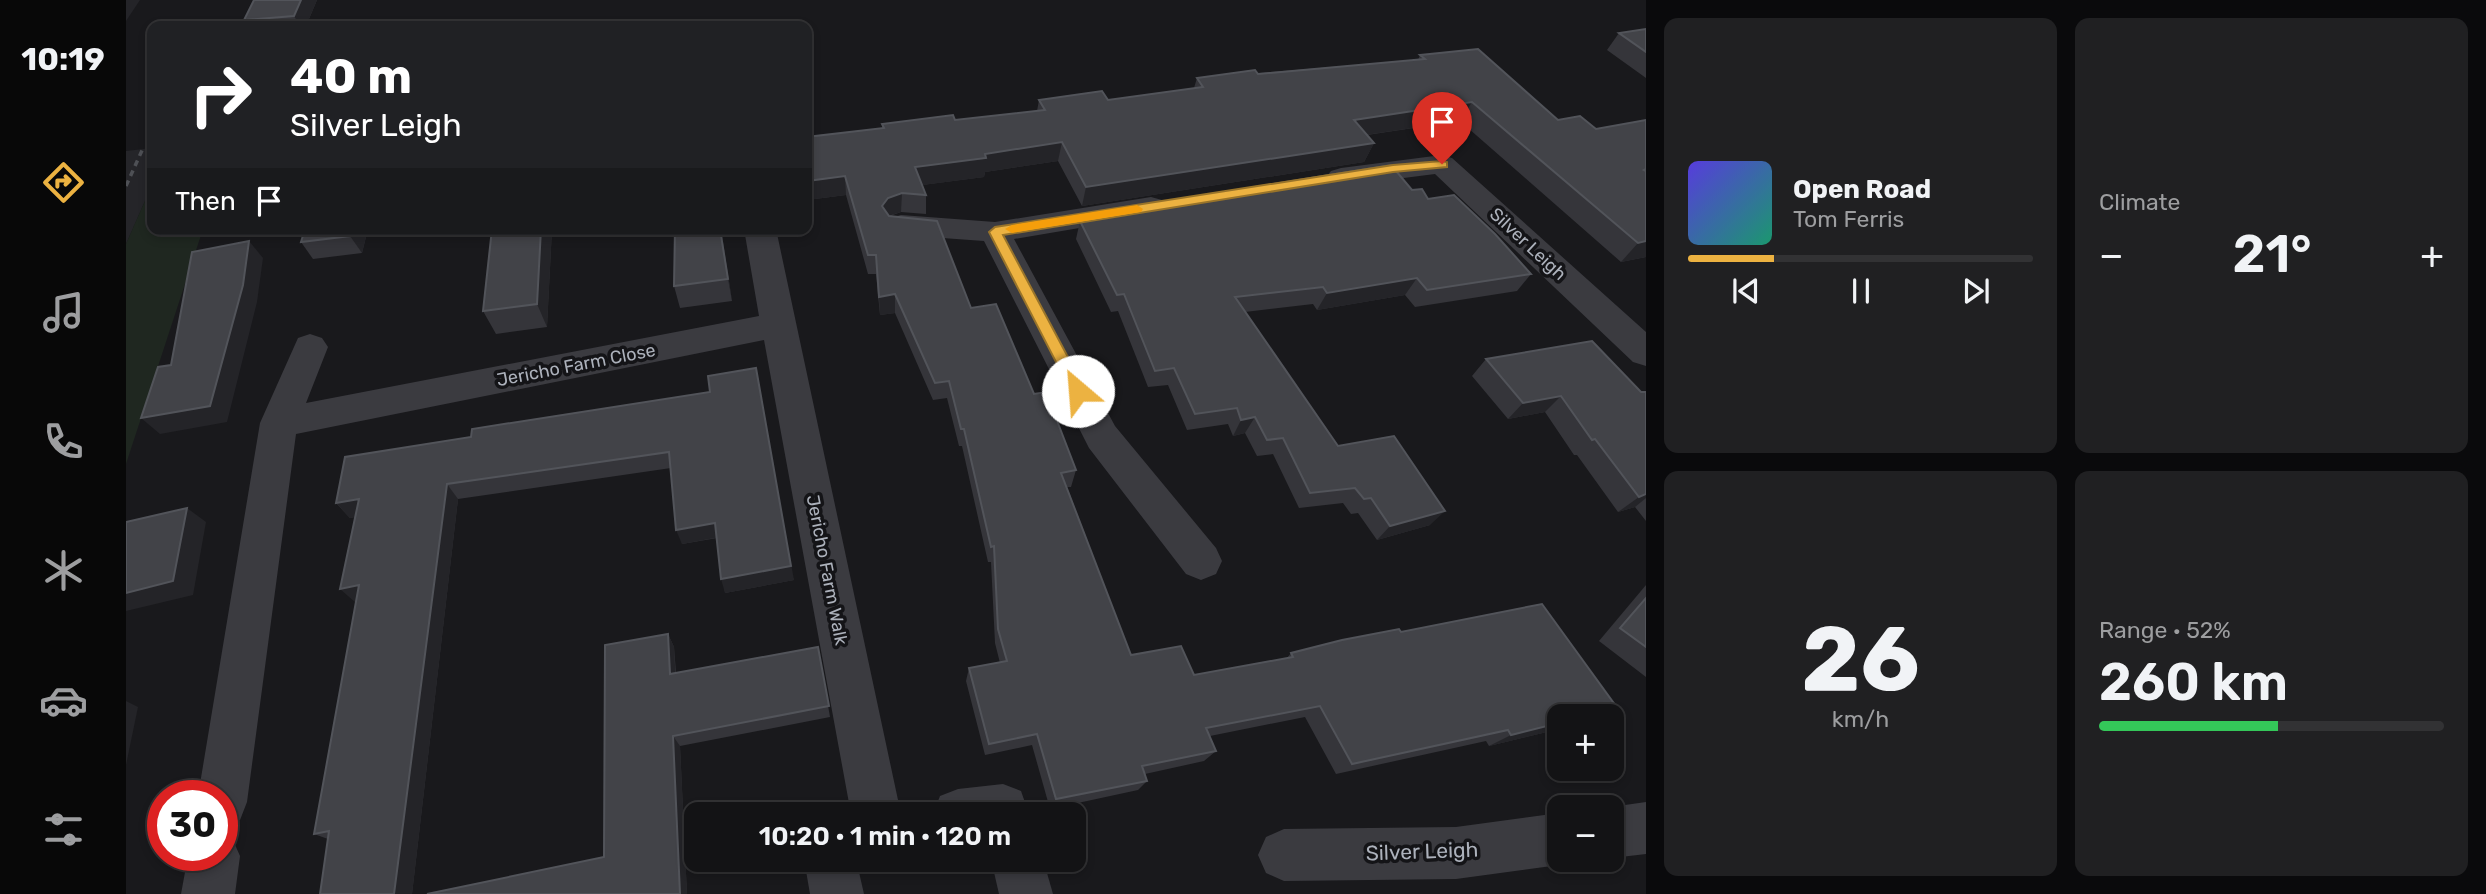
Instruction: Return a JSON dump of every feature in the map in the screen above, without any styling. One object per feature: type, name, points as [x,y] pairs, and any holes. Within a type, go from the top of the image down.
[{"type":"street","name":"Silver Leigh","points":[[1311,182],[1442,164],[1646,353]]},
{"type":"street","points":[[901,225],[995,232],[1188,201]]},
{"type":"street","points":[[995,232],[1102,437],[1201,561]]},
{"type":"street","points":[[761,235],[778,325]]},
{"type":"street","name":"Jericho Farm Close","points":[[279,423],[778,325]]},
{"type":"street","name":"Jericho Farm Walk","points":[[778,325],[874,802]]},
{"type":"street","points":[[225,780],[279,423],[310,346]]},
{"type":"street","points":[[1624,831],[1646,828]]},
{"type":"street","name":"Silver Leigh","points":[[1284,855],[1456,853],[1547,841]]},
{"type":"street","points":[[208,894],[212,871]]},
{"type":"street","points":[[833,872],[838,894]]},
{"type":"street","points":[[1020,872],[1026,894]]},
{"type":"shaded area","points":[[147,149],[147,196],[126,244],[126,151]]},
{"type":"shaded area","points":[[147,196],[147,235],[201,235],[126,464],[126,244]]},
{"type":"building","points":[[254,0],[301,0],[294,16],[244,20]]},
{"type":"building","points":[[1646,29],[1646,52],[1619,33]]},
{"type":"building","points":[[1478,49],[1558,120],[1580,116],[1596,129],[1646,120],[1646,241],[1638,243],[1472,102],[1354,120],[1374,143],[1086,187],[1062,142],[985,154],[986,158],[915,167],[926,195],[902,193],[888,198],[882,206],[889,216],[937,221],[971,308],[996,304],[1034,394],[1046,392],[1076,470],[1061,473],[1131,655],[1181,646],[1194,675],[1293,657],[1291,653],[1342,640],[1399,629],[1401,632],[1542,604],[1614,704],[1547,704],[1547,726],[1511,735],[1508,730],[1352,764],[1320,706],[1206,728],[1216,751],[1142,766],[1147,781],[1056,799],[1037,734],[989,744],[969,668],[1007,661],[998,629],[994,546],[991,547],[964,429],[961,429],[949,381],[935,383],[895,294],[879,297],[876,255],[868,255],[845,176],[812,180],[812,136],[884,128],[882,124],[953,115],[955,120],[1045,110],[1039,100],[1102,91],[1108,100],[1203,87],[1197,78],[1255,70],[1258,74],[1425,59],[1420,55]]},
{"type":"building","points":[[1391,165],[1412,190],[1422,189],[1428,199],[1454,195],[1495,234],[1531,274],[1427,290],[1417,278],[1327,293],[1323,287],[1235,297],[1338,446],[1394,436],[1445,511],[1390,526],[1371,498],[1364,499],[1355,488],[1310,493],[1283,438],[1267,440],[1255,417],[1241,420],[1237,408],[1195,414],[1174,368],[1155,371],[1124,294],[1117,295],[1080,221],[1102,218],[1099,212]]},
{"type":"building","points":[[303,235],[350,235],[350,236],[301,242]]},
{"type":"building","points":[[491,235],[541,235],[537,304],[483,311]]},
{"type":"building","points":[[675,235],[721,235],[728,279],[674,286]]},
{"type":"building","points":[[249,241],[243,285],[210,406],[141,418],[158,367],[171,365],[192,252]]},
{"type":"building","points":[[1592,341],[1641,392],[1646,392],[1646,494],[1639,497],[1595,439],[1592,440],[1561,396],[1523,403],[1486,359]]},
{"type":"building","points":[[756,368],[791,566],[721,579],[715,523],[676,530],[669,452],[447,484],[394,894],[320,894],[329,831],[314,834],[359,585],[340,589],[359,499],[336,503],[345,457],[471,437],[472,429],[710,392],[708,376]]},
{"type":"building","points":[[187,508],[173,581],[126,593],[126,522]]},
{"type":"building","points":[[1646,598],[1646,647],[1620,628]]},
{"type":"building","points":[[668,634],[670,674],[818,647],[829,706],[673,736],[680,894],[427,894],[604,857],[605,645]]},
{"type":"railway","points":[[126,186],[144,146]]},
{"type":"slow traffic","points":[[1012,229],[1137,209]]},
{"type":"route","points":[[1078,391],[995,232],[1393,169],[1442,164]]}]
